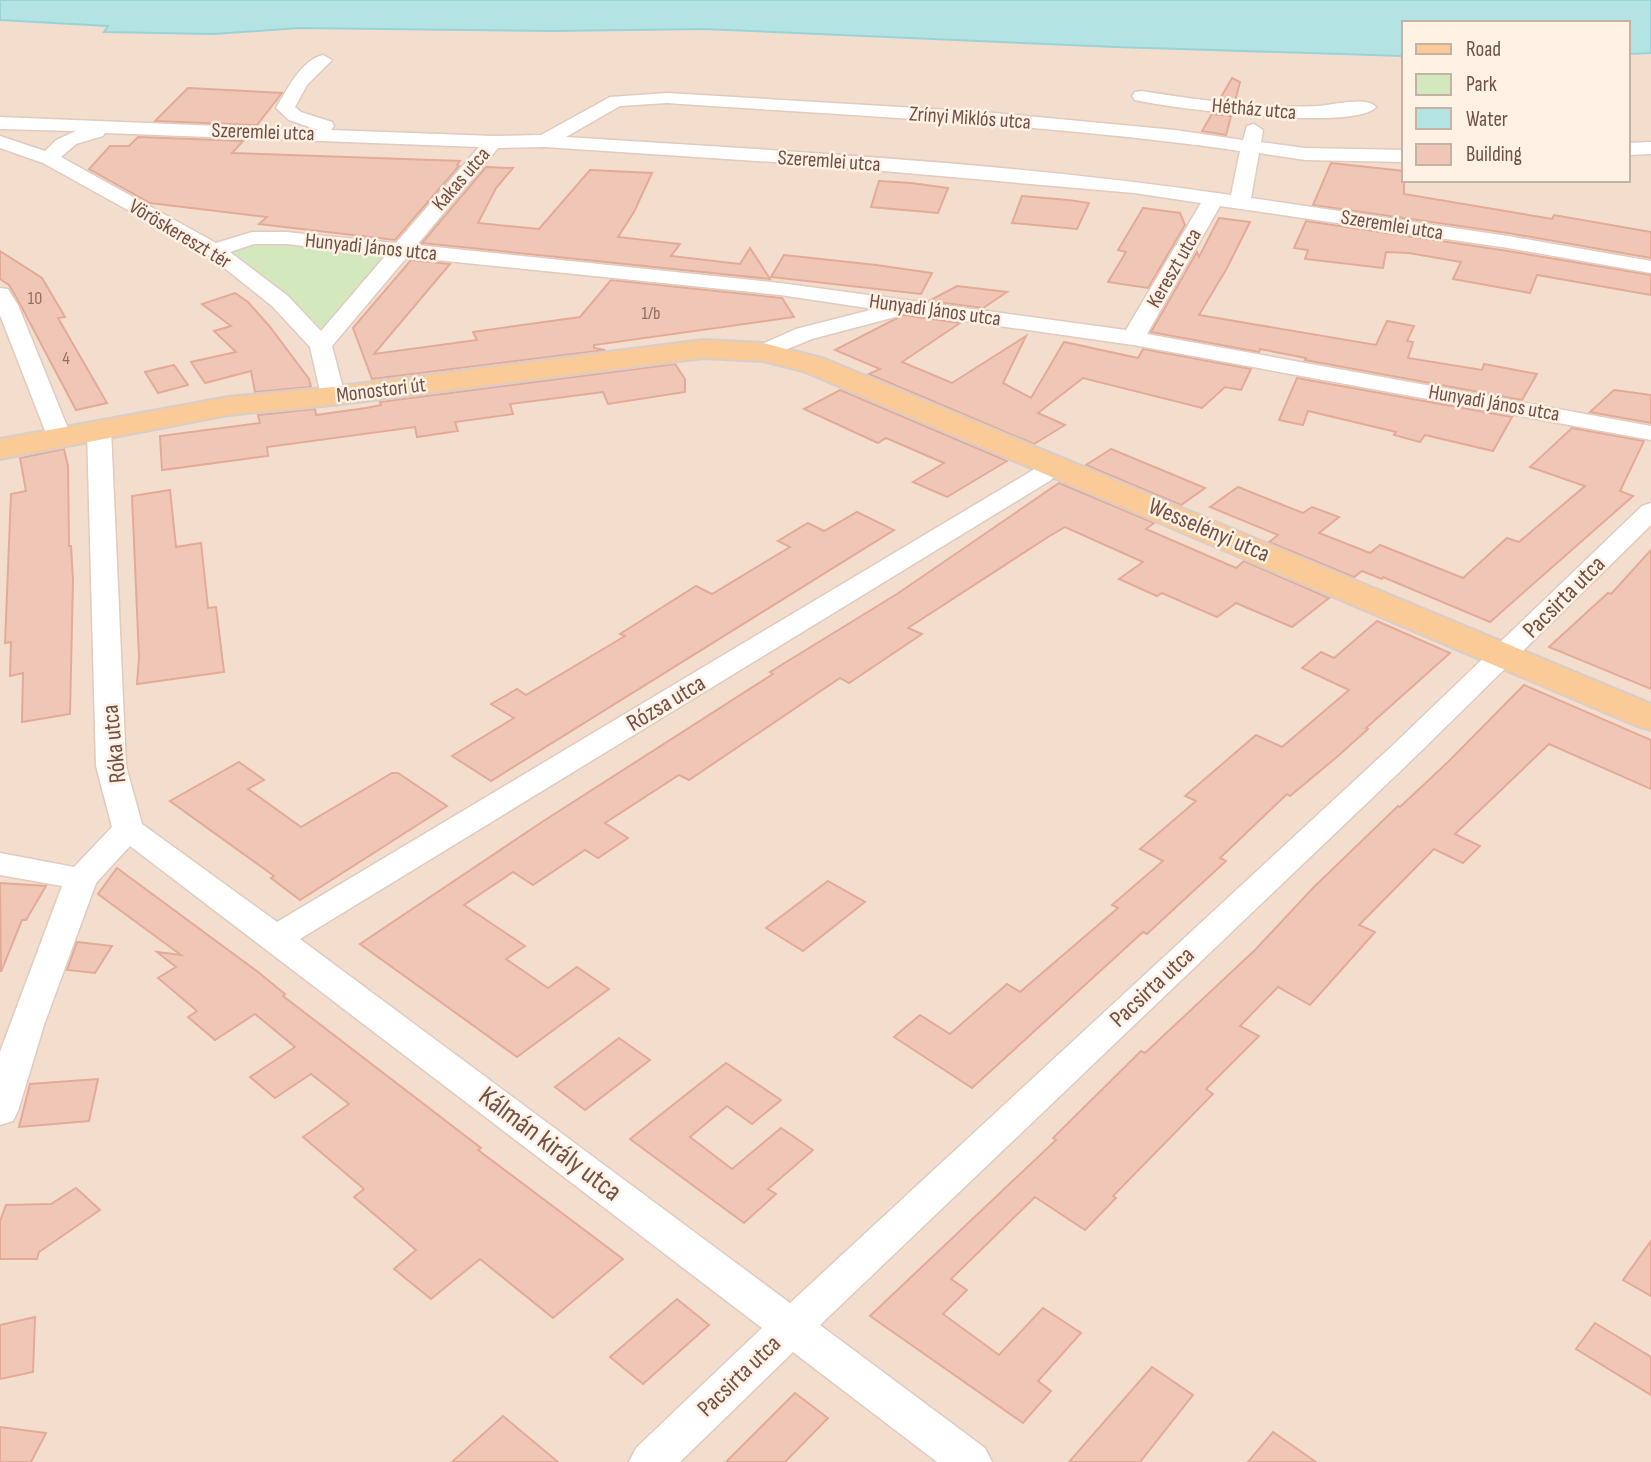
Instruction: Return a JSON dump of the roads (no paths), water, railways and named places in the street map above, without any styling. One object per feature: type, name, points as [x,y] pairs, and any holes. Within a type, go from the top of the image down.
[{"type":"main road","name":"Monostori út","points":[[0,449],[228,406],[332,396],[703,349],[763,352]]},
{"type":"main road","name":"Wesselényi utca","points":[[763,352],[814,365],[1651,718]]},
{"type":"street","points":[[323,60],[300,82],[285,108],[315,125],[405,137]]},
{"type":"street","name":"Hétház utca","points":[[1141,96],[1259,111],[1314,113],[1367,107]]},
{"type":"street","name":"Zrínyi Miklós utca","points":[[545,141],[616,101],[667,98],[983,118],[1175,136],[1305,154],[1402,156]]},
{"type":"street","points":[[1240,202],[1259,111]]},
{"type":"street","name":"Szeremlei utca","points":[[0,123],[493,142],[545,141],[1004,174],[1214,198],[1651,267]]},
{"type":"street","points":[[50,159],[53,151],[73,138],[121,127]]},
{"type":"street","name":"Vöröskereszt tér","points":[[0,142],[50,159],[214,250],[280,301],[321,345]]},
{"type":"street","name":"Kakas utca","points":[[321,345],[493,142]]},
{"type":"street","points":[[1630,149],[1651,148]]},
{"type":"street","name":"Kereszt utca","points":[[1133,338],[1214,198]]},
{"type":"street","name":"Hunyadi János utca","points":[[214,250],[252,238],[286,238],[780,289],[1133,338],[1651,433]]},
{"type":"street","points":[[0,294],[7,305],[59,436]]},
{"type":"street","points":[[763,352],[777,344],[850,320],[912,306]]},
{"type":"street","points":[[321,345],[332,396]]},
{"type":"street","name":"Róka utca","points":[[99,429],[111,766],[128,829]]},
{"type":"street","name":"Rózsa utca","points":[[276,938],[1042,475],[1053,464]]},
{"type":"street","name":"Pacsirta utca","points":[[651,1462],[791,1325],[1504,656],[1651,510]]},
{"type":"street","points":[[0,1111],[26,1024],[81,879],[128,829]]},
{"type":"street","name":"Kálmán király utca","points":[[128,829],[970,1462]]},
{"type":"street","points":[[0,864],[81,879]]},
{"type":"water","points":[[0,0],[1651,0],[1651,53],[1630,54],[1630,21],[1402,21],[1402,56],[704,29],[554,31],[299,28],[214,34],[104,32],[108,26],[0,20]]}]
